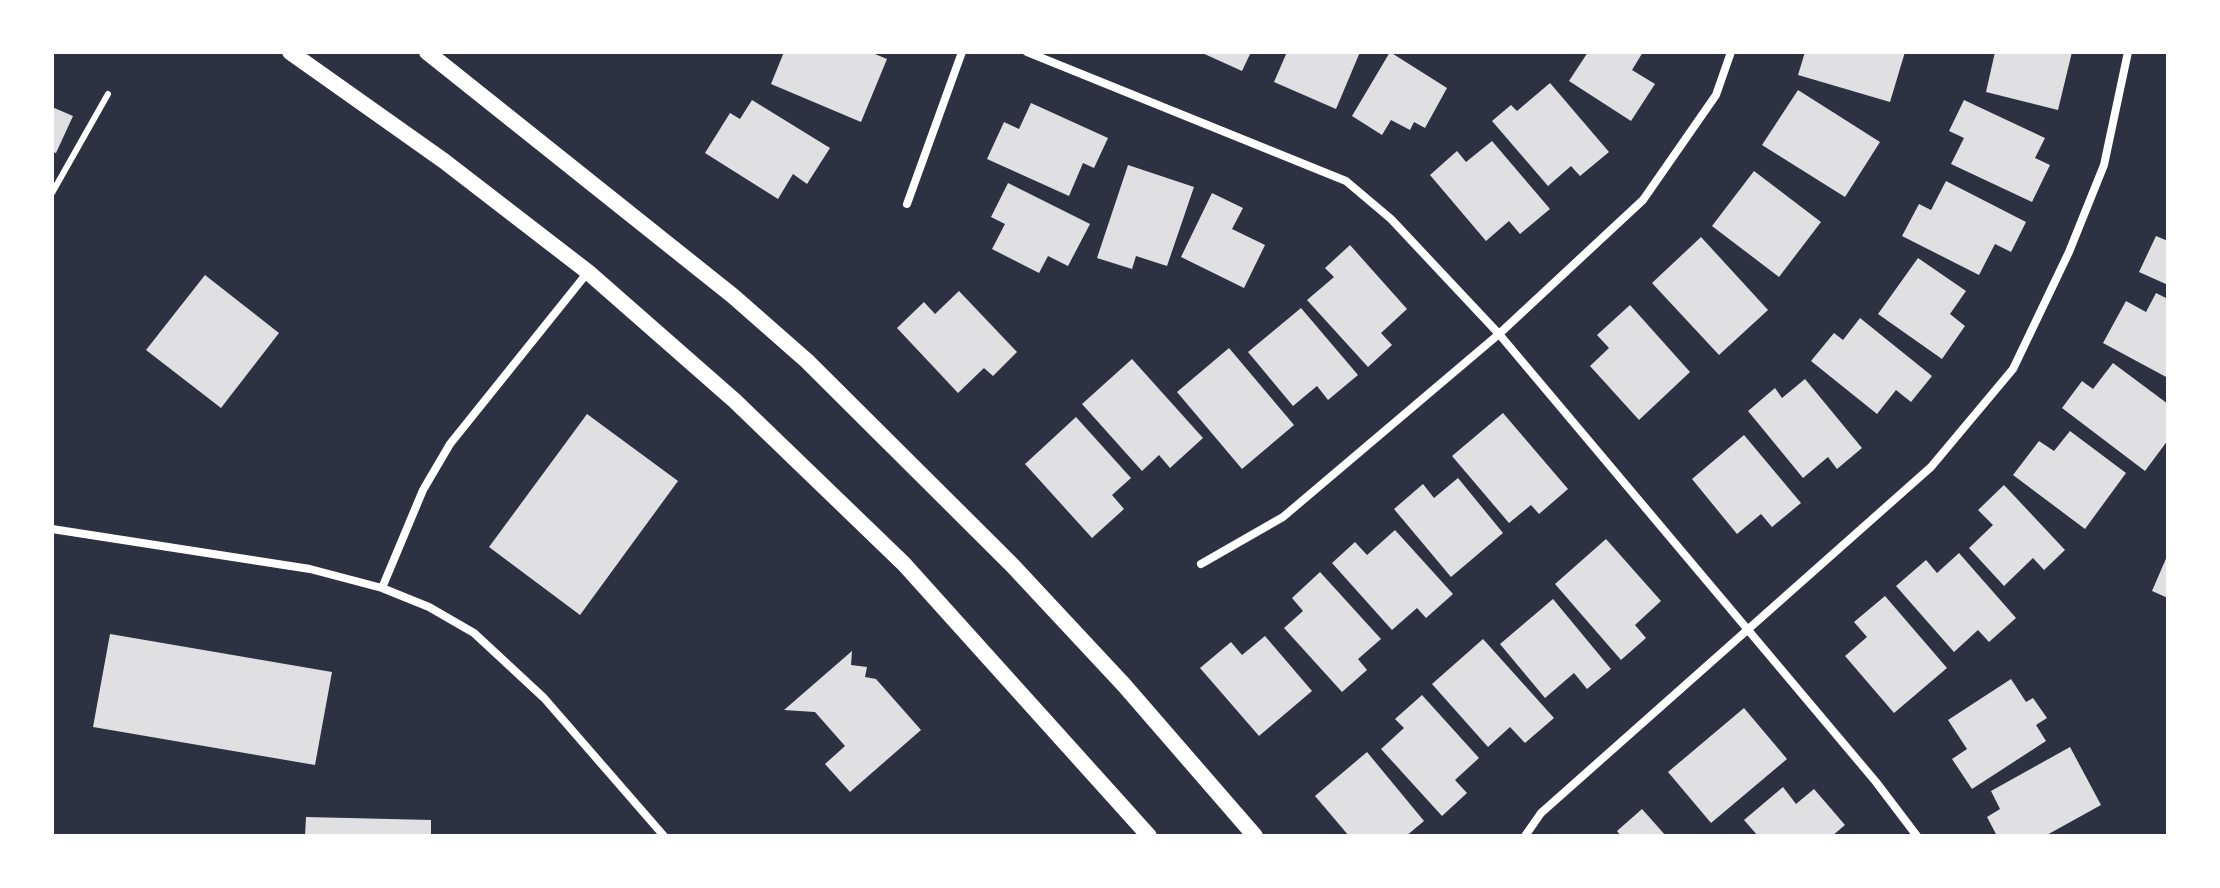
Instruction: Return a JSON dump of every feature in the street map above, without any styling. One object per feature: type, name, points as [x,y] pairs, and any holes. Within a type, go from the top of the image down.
[{"type":"main road","points":[[290,52],[444,161],[588,272],[735,401],[894,554],[1149,836]]},
{"type":"main road","points":[[427,52],[733,296],[807,361],[1012,565],[1124,685],[1255,836]]},
{"type":"street","points":[[907,204],[962,52]]},
{"type":"street","points":[[1027,52],[1346,181],[1391,219],[1499,334],[1876,782],[1917,836]]},
{"type":"street","points":[[1201,564],[1283,517],[1499,334],[1643,200],[1716,95],[1731,52]]},
{"type":"street","points":[[1525,836],[1541,813],[1931,467],[2013,369],[2069,252],[2104,165],[2128,52]]},
{"type":"street","points":[[382,588],[423,490],[450,444],[588,272]]},
{"type":"street","points":[[52,529],[310,569],[382,588],[429,607],[474,633],[544,698],[664,836]]},
{"type":"lane","points":[[52,193],[108,94]]},
{"type":"building","points":[[784,52],[870,52],[887,59],[861,122],[771,84]]},
{"type":"building","points":[[1200,52],[1251,52],[1242,71]]},
{"type":"building","points":[[1287,52],[1360,52],[1336,109],[1274,82]]},
{"type":"building","points":[[1390,52],[1447,88],[1425,128],[1414,122],[1410,130],[1391,120],[1382,135],[1352,116]]},
{"type":"building","points":[[1588,52],[1643,52],[1632,70],[1655,84],[1631,121],[1569,81]]},
{"type":"building","points":[[1805,52],[1905,52],[1890,102],[1798,75]]},
{"type":"building","points":[[1995,52],[2072,52],[2058,110],[1986,92]]},
{"type":"building","points":[[1550,83],[1609,152],[1580,176],[1571,166],[1548,186],[1492,121],[1511,105],[1517,111]]},
{"type":"building","points":[[1798,90],[1880,142],[1845,197],[1762,145]]},
{"type":"building","points":[[752,100],[830,148],[807,184],[793,174],[778,199],[705,153],[730,113],[740,119]]},
{"type":"building","points":[[1964,100],[2045,138],[2035,158],[2050,165],[2032,202],[1951,164],[1964,138],[1949,131]]},
{"type":"building","points":[[1031,103],[1108,138],[1094,168],[1083,163],[1069,196],[987,159],[1004,122],[1019,129]]},
{"type":"building","points":[[52,107],[73,116],[56,153],[52,152]]},
{"type":"building","points":[[1492,141],[1550,209],[1520,234],[1509,221],[1486,241],[1430,175],[1457,151],[1466,162]]},
{"type":"building","points":[[1128,165],[1194,187],[1167,266],[1136,256],[1132,269],[1097,258]]},
{"type":"building","points":[[1754,171],[1821,222],[1779,277],[1712,226]]},
{"type":"building","points":[[1946,181],[2026,222],[2011,252],[1995,244],[1979,275],[1902,236],[1919,204],[1931,210]]},
{"type":"building","points":[[1008,183],[1090,224],[1068,266],[1048,256],[1039,273],[992,249],[1005,224],[991,217]]},
{"type":"building","points":[[1212,193],[1243,208],[1232,229],[1265,245],[1244,288],[1181,257]]},
{"type":"building","points":[[2156,236],[2168,241],[2168,285],[2139,272]]},
{"type":"building","points":[[1701,237],[1768,310],[1719,355],[1652,283]]},
{"type":"building","points":[[1350,245],[1407,309],[1381,333],[1392,345],[1368,367],[1307,300],[1334,277],[1325,268]]},
{"type":"building","points":[[1918,258],[1966,291],[1950,314],[1965,326],[1942,359],[1878,314]]},
{"type":"building","points":[[205,275],[279,333],[221,408],[146,350]]},
{"type":"building","points":[[959,291],[1017,352],[993,376],[984,368],[958,393],[897,328],[924,302],[935,314]]},
{"type":"building","points":[[2156,293],[2168,299],[2168,378],[2103,343],[2126,301],[2146,312]]},
{"type":"building","points":[[1630,305],[1690,372],[1639,420],[1590,366],[1609,348],[1597,335]]},
{"type":"building","points":[[1301,308],[1358,375],[1328,400],[1317,386],[1293,406],[1248,352]]},
{"type":"building","points":[[1860,318],[1932,376],[1911,402],[1896,390],[1877,414],[1811,361],[1834,333],[1843,340]]},
{"type":"building","points":[[1229,348],[1294,425],[1242,469],[1177,392]]},
{"type":"building","points":[[1132,359],[1203,438],[1170,468],[1159,455],[1142,471],[1082,404]]},
{"type":"building","points":[[2113,363],[2168,404],[2168,440],[2145,471],[2062,408],[2082,381],[2093,389]]},
{"type":"building","points":[[1805,379],[1862,448],[1837,469],[1828,457],[1803,478],[1748,411],[1775,388],[1782,398]]},
{"type":"building","points":[[1503,413],[1568,489],[1539,514],[1531,505],[1509,523],[1452,456]]},
{"type":"building","points":[[587,414],[678,481],[580,615],[489,547]]},
{"type":"building","points":[[1076,417],[1131,478],[1112,495],[1124,509],[1092,538],[1025,464]]},
{"type":"building","points":[[2070,431],[2126,473],[2085,529],[2013,475],[2039,441],[2054,451]]},
{"type":"building","points":[[1744,435],[1801,503],[1772,527],[1761,514],[1737,534],[1692,479]]},
{"type":"building","points":[[1458,478],[1503,533],[1451,577],[1394,509],[1423,484],[1434,498]]},
{"type":"building","points":[[2004,485],[2065,550],[2044,570],[2033,558],[2004,586],[1969,548],[1993,525],[1978,510]]},
{"type":"building","points":[[1395,530],[1453,594],[1426,618],[1417,608],[1392,630],[1332,563],[1355,542],[1367,555]]},
{"type":"building","points":[[1606,539],[1661,601],[1635,625],[1646,638],[1621,660],[1555,584]]},
{"type":"building","points":[[1959,553],[2016,618],[1989,642],[1978,630],[1954,652],[1896,586],[1926,560],[1937,573]]},
{"type":"building","points":[[2168,554],[2168,598],[2152,591]]},
{"type":"building","points":[[1320,572],[1381,639],[1358,659],[1367,670],[1342,692],[1284,628],[1303,611],[1292,598]]},
{"type":"building","points":[[1885,596],[1947,668],[1894,713],[1845,656],[1867,637],[1854,622]]},
{"type":"building","points":[[1553,599],[1611,669],[1587,689],[1574,673],[1545,698],[1500,644]]},
{"type":"building","points":[[110,634],[332,672],[315,765],[93,727]]},
{"type":"building","points":[[1265,636],[1312,691],[1259,736],[1200,668],[1231,642],[1242,655]]},
{"type":"building","points":[[1483,639],[1554,718],[1525,743],[1510,727],[1488,747],[1432,684]]},
{"type":"building","points":[[852,651],[851,665],[867,667],[865,677],[876,679],[921,730],[850,792],[825,764],[845,746],[815,712],[784,710]]},
{"type":"building","points":[[2011,679],[2026,702],[2033,698],[2047,718],[2036,725],[2046,741],[1972,789],[1952,759],[1967,749],[1948,720]]},
{"type":"building","points":[[1422,695],[1479,758],[1455,780],[1467,793],[1442,816],[1381,749],[1404,728],[1395,719]]},
{"type":"building","points":[[1744,708],[1787,759],[1711,823],[1668,772]]},
{"type":"building","points":[[2070,747],[2101,805],[2045,836],[1997,836],[1987,817],[2000,809],[1991,791]]},
{"type":"building","points":[[1367,752],[1424,821],[1406,836],[1349,836],[1315,796]]},
{"type":"building","points":[[1783,787],[1796,804],[1814,789],[1845,825],[1832,836],[1758,836],[1744,820]]},
{"type":"building","points":[[1642,809],[1666,836],[1621,836],[1617,831]]},
{"type":"building","points":[[306,817],[431,820],[431,836],[305,836]]}]
